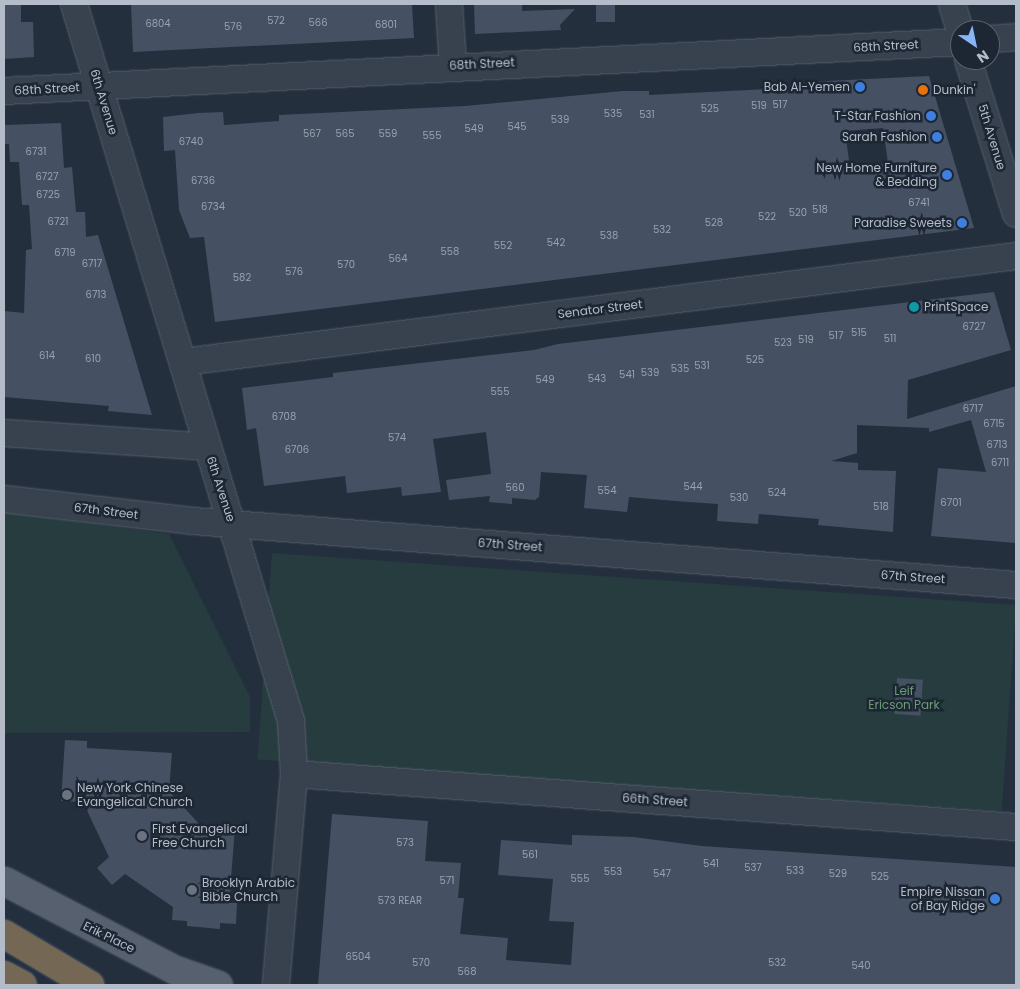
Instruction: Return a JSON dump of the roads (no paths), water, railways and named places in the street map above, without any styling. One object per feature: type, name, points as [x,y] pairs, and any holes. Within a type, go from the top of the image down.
[{"type":"highway","points":[[4,934],[84,983]]},
{"type":"highway","points":[[4,975],[23,985]]},
{"type":"main road","name":"Erik Place","points":[[4,881],[166,966],[218,985]]},
{"type":"street","name":"6th Avenue","points":[[74,4],[288,711],[293,739],[294,774],[276,985]]},
{"type":"street","points":[[449,4],[453,66]]},
{"type":"street","points":[[952,4],[957,20]]},
{"type":"street","points":[[1000,38],[1016,37]]},
{"type":"street","name":"68th Street","points":[[4,92],[453,66],[950,42]]},
{"type":"street","name":"5th Avenue","points":[[971,70],[1016,214]]},
{"type":"street","name":"Senator Street","points":[[183,362],[1016,256]]},
{"type":"street","points":[[4,433],[207,447]]},
{"type":"street","name":"67th Street","points":[[4,499],[232,524],[1016,585]]},
{"type":"street","name":"66th Street","points":[[294,774],[1016,827]]},
{"type":"place","name":"Bab Al-Yemen","points":[[860,87]]},
{"type":"place","name":"Dunkin'","points":[[923,90]]},
{"type":"place","name":"T-Star Fashion","points":[[931,116]]},
{"type":"place","name":"Sarah Fashion","points":[[937,137]]},
{"type":"place","name":"New Home Furniture & Bedding","points":[[947,175]]},
{"type":"place","name":"Paradise Sweets","points":[[962,223]]},
{"type":"place","name":"PrintSpace","points":[[914,307]]},
{"type":"place","name":"New York Chinese Evangelical Church","points":[[67,795]]},
{"type":"place","name":"First Evangelical Free Church","points":[[142,836]]},
{"type":"place","name":"Brooklyn Arabic Bible Church","points":[[192,890]]},
{"type":"place","name":"Empire Nissan of Bay Ridge","points":[[995,899]]},
{"type":"park label","name":"Leif Ericson Park","points":[[904,698]]}]
